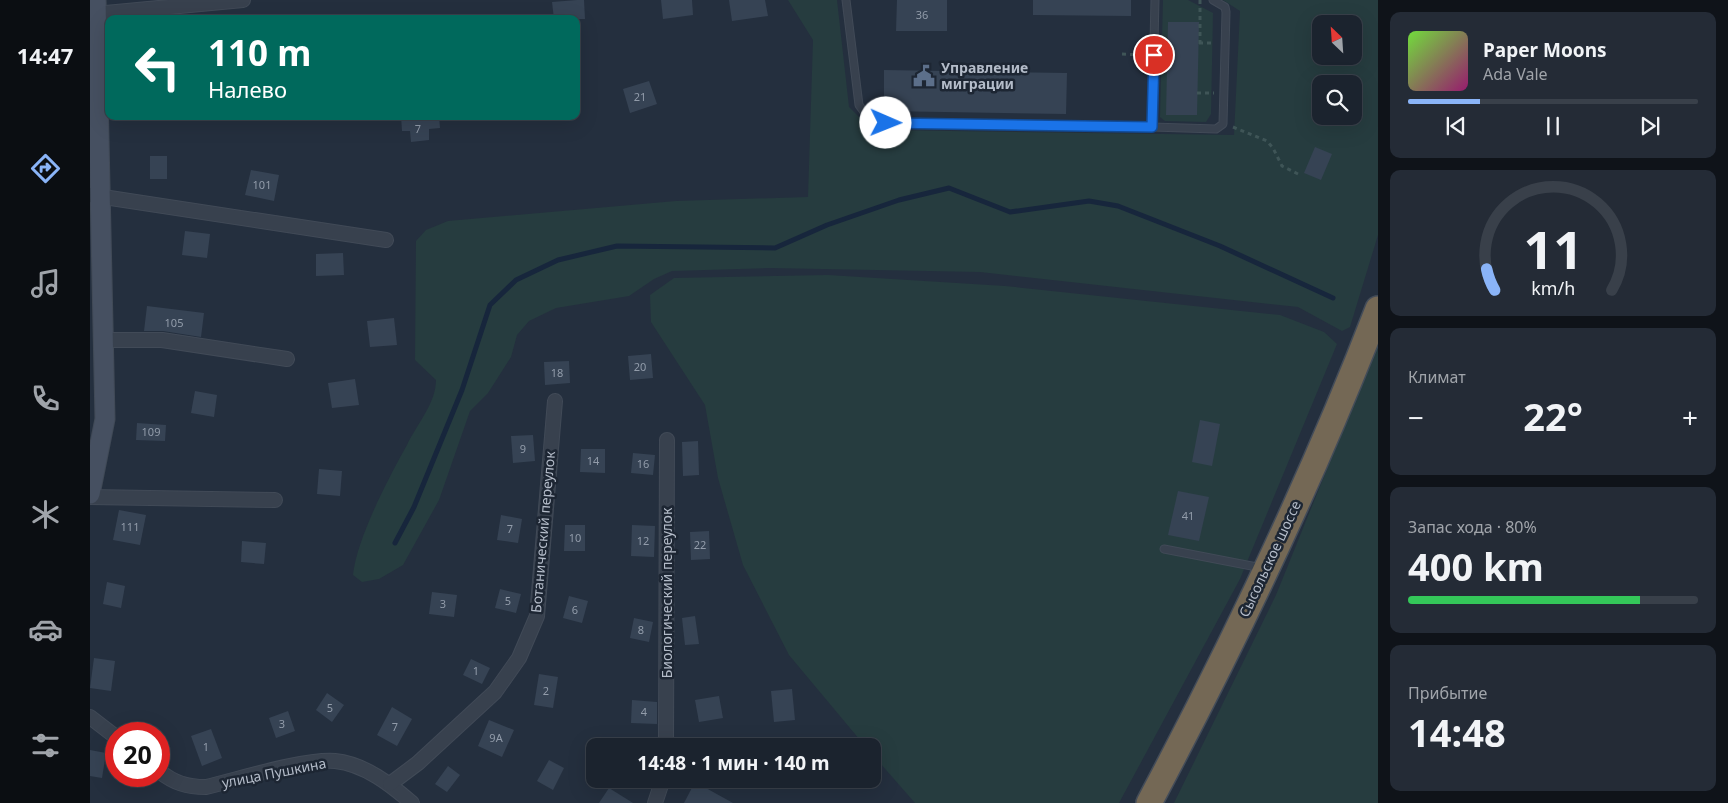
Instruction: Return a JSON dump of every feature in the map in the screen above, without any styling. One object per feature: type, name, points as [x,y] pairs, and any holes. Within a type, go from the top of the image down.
[{"type":"highway","name":"Сысольское шоссе","points":[[1149,803],[1267,569],[1360,356],[1378,309]]},
{"type":"main road","points":[[90,495],[95,434],[105,419],[104,340],[96,196],[94,10]]},
{"type":"street","points":[[94,10],[243,0]]},
{"type":"street","points":[[96,196],[386,240]]},
{"type":"street","points":[[104,340],[162,340],[287,359]]},
{"type":"street","name":"Ботанический переулок","points":[[390,784],[418,763],[495,692],[519,658],[537,616],[555,401]]},
{"type":"street","name":"Биологический переулок","points":[[666,738],[667,440]]},
{"type":"street","points":[[90,495],[275,500]]},
{"type":"street","points":[[90,717],[105,729]]},
{"type":"street","name":"улица Пушкина","points":[[170,779],[190,787],[206,787],[307,764],[335,761],[364,770],[390,784],[412,803]]},
{"type":"street","points":[[655,803],[661,788]]},
{"type":"lane","points":[[846,0],[859,106],[867,116],[886,123],[1216,129],[1223,124],[1226,9],[1213,0]]},
{"type":"lane","points":[[1152,127],[1154,0]]},
{"type":"lane","points":[[1164,549],[1267,569]]},
{"type":"path","points":[[1200,0],[1199,44],[1225,43]]},
{"type":"path","points":[[1122,54],[1154,55]]},
{"type":"path","points":[[1198,93],[1224,93]]},
{"type":"path","points":[[1223,124],[1267,140],[1274,148],[1282,166],[1300,175]]},
{"type":"green space","points":[[788,0],[837,0],[849,107],[866,124],[885,130],[1234,135],[1240,11],[1223,0],[1378,0],[1378,235],[1350,327],[1342,331],[1298,307],[980,272],[770,268],[672,271],[654,279],[629,296],[556,308],[529,321],[517,335],[511,357],[488,393],[470,411],[439,500],[403,565],[379,579],[362,582],[353,575],[360,544],[374,509],[425,413],[435,389],[436,380],[415,360],[416,241],[426,230],[448,221],[676,201],[808,197],[813,40]]},
{"type":"green space","points":[[1163,0],[1188,0],[1213,13],[1211,114],[1206,122],[1165,121],[1160,117]]},
{"type":"green space","points":[[828,275],[1005,286],[1280,315],[1324,332],[1337,344],[1240,579],[1119,803],[915,803],[881,764],[881,738],[858,738],[789,655],[743,565],[718,478],[705,405],[651,322],[650,295],[674,278]]},
{"type":"green space","points":[[1378,343],[1378,803],[1174,803],[1276,595]]},
{"type":"building","points":[[584,0],[585,19],[580,19],[580,15],[554,15],[552,2]]},
{"type":"building","points":[[661,0],[692,0],[693,15],[663,19]]},
{"type":"building","points":[[729,0],[765,0],[768,16],[732,21]]},
{"type":"building","points":[[897,0],[947,0],[947,31],[896,31]]},
{"type":"building","points":[[1033,0],[1131,0],[1131,16],[1033,15]]},
{"type":"building","points":[[1168,22],[1199,22],[1197,115],[1166,115]]},
{"type":"building","points":[[884,70],[1067,73],[1066,114],[884,111]]},
{"type":"building","points":[[649,81],[657,104],[630,113],[623,89]]},
{"type":"building","points":[[401,120],[439,120],[440,128],[429,129],[429,140],[411,142],[410,131],[402,131]]},
{"type":"building","points":[[1315,147],[1332,154],[1321,180],[1304,173]]},
{"type":"building","points":[[150,156],[167,156],[167,179],[150,179]]},
{"type":"building","points":[[251,170],[279,175],[274,201],[245,195]]},
{"type":"building","points":[[185,231],[210,234],[207,258],[182,255]]},
{"type":"building","points":[[343,253],[344,275],[316,276],[316,254]]},
{"type":"building","points":[[147,306],[204,313],[201,337],[163,331],[144,331]]},
{"type":"building","points":[[394,318],[397,345],[370,347],[367,321]]},
{"type":"building","points":[[651,354],[653,378],[630,380],[628,356]]},
{"type":"building","points":[[569,361],[570,383],[545,385],[544,362]]},
{"type":"building","points":[[355,379],[359,405],[332,408],[328,383]]},
{"type":"building","points":[[195,391],[217,395],[214,417],[191,413]]},
{"type":"building","points":[[1200,420],[1220,424],[1212,466],[1192,462]]},
{"type":"building","points":[[137,423],[166,425],[165,441],[136,440]]},
{"type":"building","points":[[533,435],[535,461],[513,463],[511,436]]},
{"type":"building","points":[[698,441],[699,475],[683,476],[682,442]]},
{"type":"building","points":[[581,449],[605,449],[605,473],[580,472]]},
{"type":"building","points":[[633,453],[655,455],[653,475],[631,473]]},
{"type":"building","points":[[319,469],[342,471],[340,496],[317,494]]},
{"type":"building","points":[[1178,491],[1209,497],[1199,541],[1168,535]]},
{"type":"building","points":[[119,510],[146,515],[140,545],[113,540]]},
{"type":"building","points":[[501,515],[522,519],[518,543],[497,540]]},
{"type":"building","points":[[565,525],[585,525],[585,551],[564,551]]},
{"type":"building","points":[[632,525],[655,526],[654,557],[631,556]]},
{"type":"building","points":[[709,531],[710,559],[691,560],[690,532]]},
{"type":"building","points":[[242,541],[266,543],[264,564],[241,562]]},
{"type":"building","points":[[107,582],[125,586],[121,608],[103,604]]},
{"type":"building","points":[[500,589],[521,594],[516,613],[495,608]]},
{"type":"building","points":[[432,592],[457,595],[454,617],[429,614]]},
{"type":"building","points":[[569,596],[588,601],[582,623],[563,618]]},
{"type":"building","points":[[695,616],[699,644],[685,645],[682,618]]},
{"type":"building","points":[[634,618],[653,622],[649,642],[630,638]]},
{"type":"building","points":[[94,658],[115,661],[111,691],[90,688]]},
{"type":"building","points":[[471,659],[490,668],[482,684],[463,675]]},
{"type":"building","points":[[539,674],[558,677],[553,708],[534,705]]},
{"type":"building","points":[[792,689],[795,720],[774,722],[771,691]]},
{"type":"building","points":[[327,693],[344,705],[332,722],[316,710]]},
{"type":"building","points":[[719,696],[723,718],[699,722],[695,700]]},
{"type":"building","points":[[632,700],[657,702],[657,724],[631,723]]},
{"type":"building","points":[[392,707],[412,719],[397,746],[377,735]]},
{"type":"building","points":[[288,711],[295,731],[276,738],[269,718]]},
{"type":"building","points":[[489,720],[514,730],[502,757],[478,746]]},
{"type":"building","points":[[211,729],[222,758],[202,766],[191,736]]},
{"type":"building","points":[[90,750],[105,753],[102,778],[90,776]]},
{"type":"building","points":[[549,760],[564,768],[553,790],[537,781]]},
{"type":"building","points":[[448,766],[460,775],[447,792],[435,784]]},
{"type":"building","points":[[609,788],[633,803],[599,803]]},
{"type":"building","points":[[692,788],[706,788],[733,803],[684,803]]},
{"type":"waterway","points":[[395,543],[414,507],[462,390],[490,305],[516,280],[558,260],[617,246],[775,248],[827,225],[899,200],[949,188],[1010,212],[1089,201],[1118,206],[1220,246],[1333,298]]},
{"type":"place","name":"Управление миграции","points":[[924,76]]},
{"type":"route","points":[[886,123],[1152,127],[1154,55]]}]
